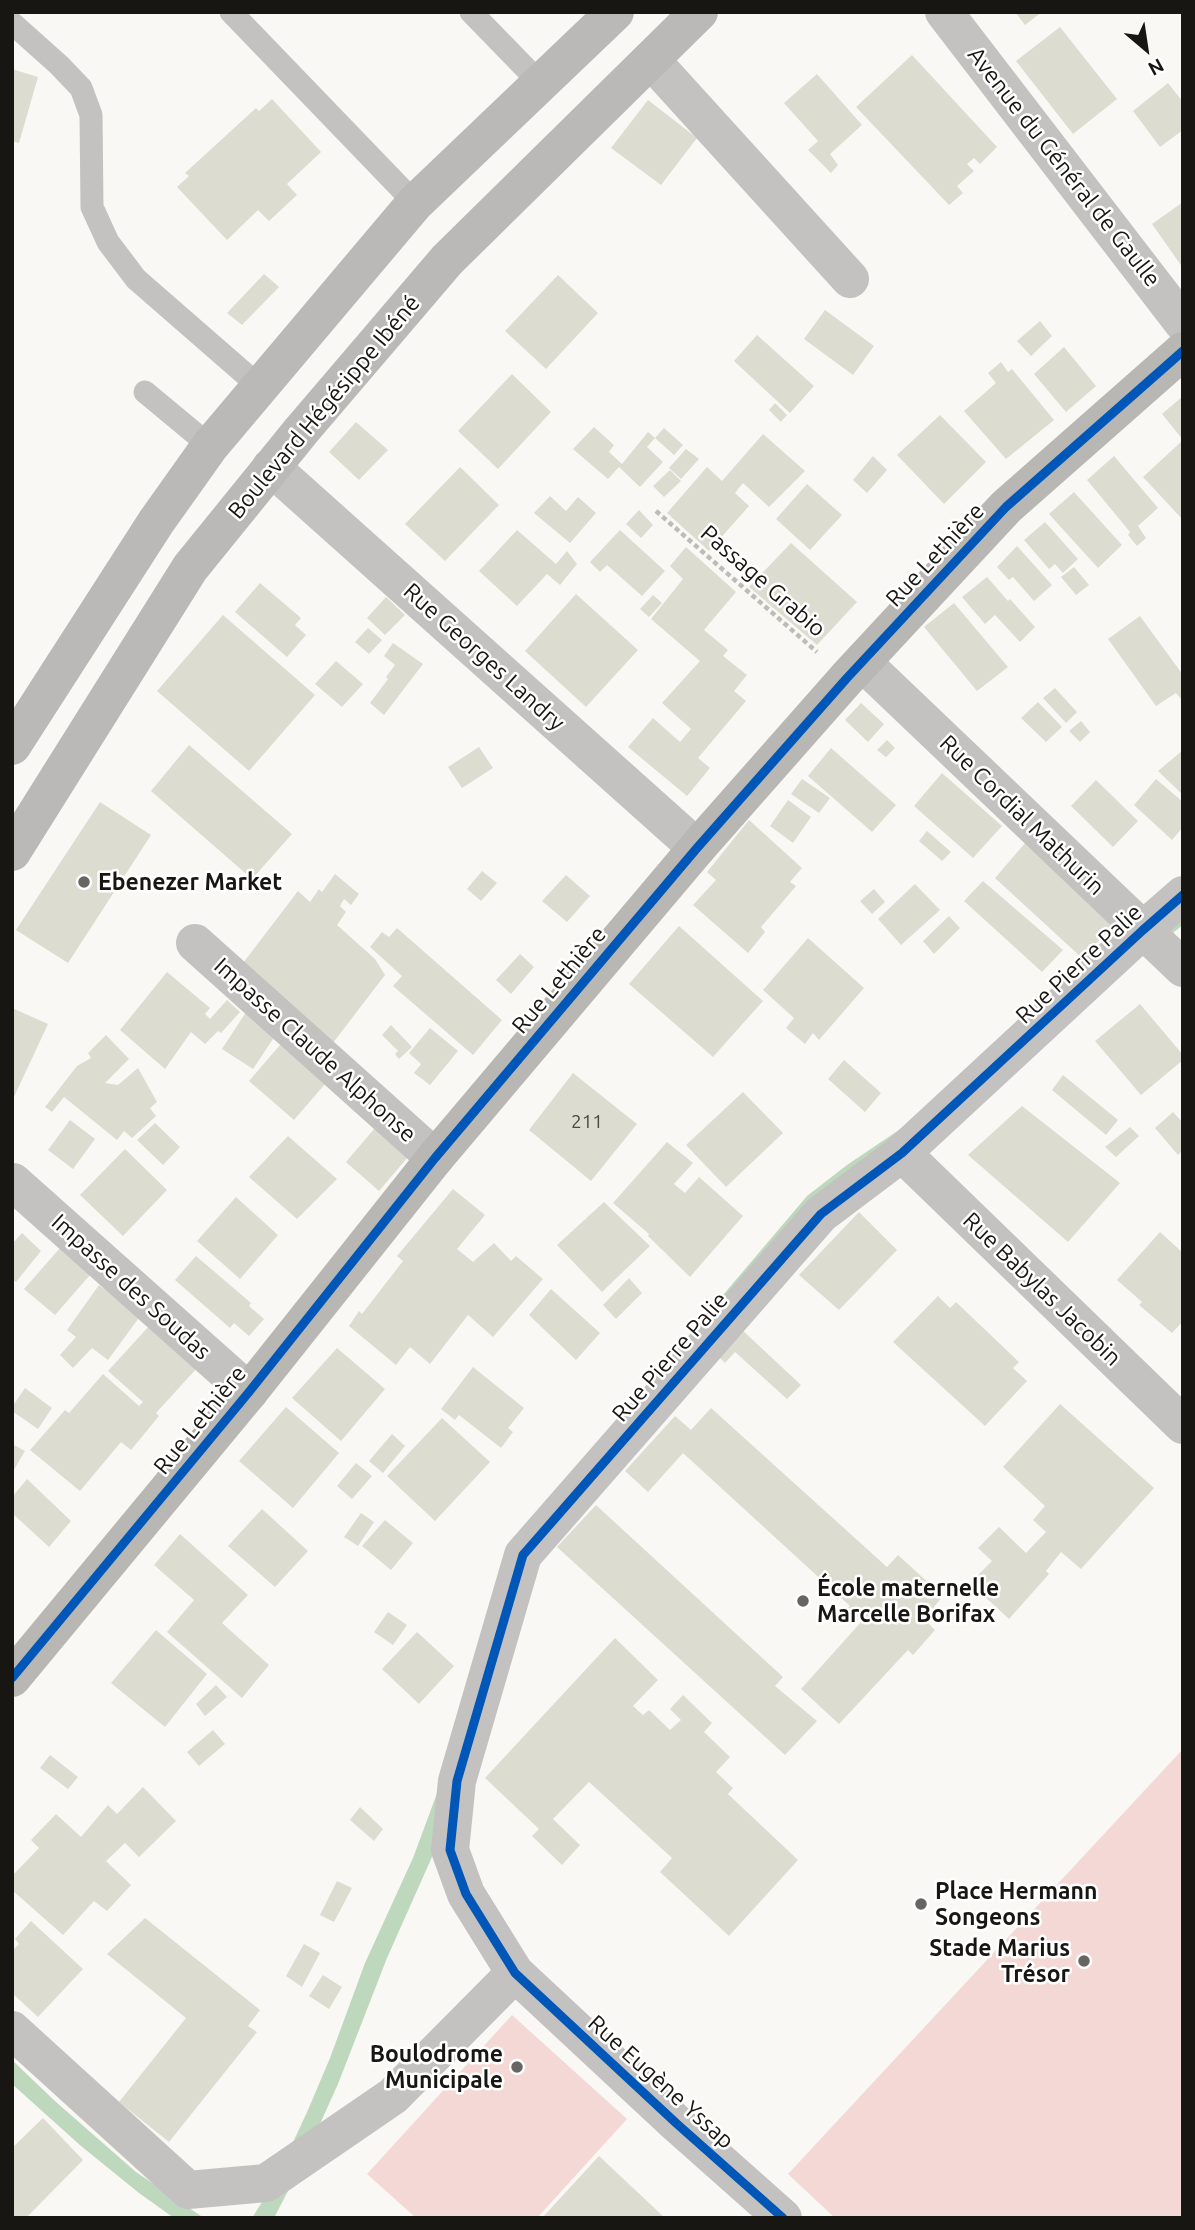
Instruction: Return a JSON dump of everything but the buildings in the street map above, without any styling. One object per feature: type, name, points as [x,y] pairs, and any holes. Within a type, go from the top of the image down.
[{"type":"main road","name":"Boulevard Hégésippe Ibéné","points":[[12,852],[190,568],[271,467],[447,260],[699,12]]},
{"type":"main road","points":[[12,746],[156,522],[210,446],[415,203],[614,13]]},
{"type":"street","name":"Avenue du Général de Gaulle","points":[[944,12],[1183,323]]},
{"type":"street","points":[[651,60],[850,279]]},
{"type":"street","name":"Rue Lethière","points":[[12,1678],[249,1392],[435,1158],[697,848],[855,670],[1006,507],[1183,351]]},
{"type":"street","name":"Rue Georges Landry","points":[[271,467],[697,848]]},
{"type":"street","name":"Rue Cordial Mathurin","points":[[855,670],[1183,968]]},
{"type":"street","name":"Rue Pierre Palie","points":[[515,1973],[466,1894],[450,1850],[457,1781],[523,1555],[821,1214],[902,1153],[1183,895]]},
{"type":"street","name":"Impasse Claude Alphonse","points":[[195,943],[435,1158]]},
{"type":"street","name":"Rue Babylas Jacobin","points":[[902,1153],[1183,1425]]},
{"type":"street","name":"Impasse des Soudas","points":[[13,1182],[249,1392]]},
{"type":"street","points":[[12,2029],[188,2190],[266,2183],[393,2096],[515,1973]]},
{"type":"street","name":"Rue Eugène Yssap","points":[[515,1973],[783,2218]]},
{"type":"lane","points":[[231,12],[415,203]]},
{"type":"lane","points":[[471,12],[540,83]]},
{"type":"lane","points":[[12,23],[81,88],[91,115],[92,207],[108,242],[136,279],[260,387]]},
{"type":"lane","points":[[145,392],[210,446]]},
{"type":"shaded area","points":[[1183,905],[1183,925],[1041,1034],[946,1115],[826,1202],[591,1475],[563,1513],[542,1543],[499,1675],[432,1857],[387,1958],[338,2084],[274,2218],[252,2218],[274,2183],[308,2110],[365,1963],[413,1858],[469,1707],[522,1546],[539,1516],[578,1466],[807,1196],[847,1165],[924,1113],[1004,1043]]},
{"type":"shaded area","name":"Stade Marius Trésor","points":[[1183,1749],[1183,2218],[835,2218],[788,2174]]},
{"type":"shaded area","name":"Boulodrome Municipale","points":[[512,2015],[627,2119],[537,2218],[416,2218],[367,2174]]},
{"type":"shaded area","points":[[12,2060],[136,2172],[204,2218],[174,2218],[81,2146],[12,2084]]},
{"type":"cycle path","points":[[12,1678],[249,1392],[435,1158],[697,848],[847,678],[1006,507],[1183,351]]},
{"type":"cycle path","points":[[783,2218],[515,1973],[466,1894],[450,1850],[457,1781],[523,1555],[821,1214],[902,1153],[1183,895]]},
{"type":"place","name":"Ebenezer Market","points":[[84,882]]},
{"type":"place","name":"École maternelle Marcelle Borifax","points":[[803,1601]]},
{"type":"place","name":"Place Hermann Songeons","points":[[921,1904]]},
{"type":"place","name":"Stade Marius Trésor","points":[[1084,1961]]},
{"type":"place","name":"Boulodrome Municipale","points":[[517,2067]]}]
